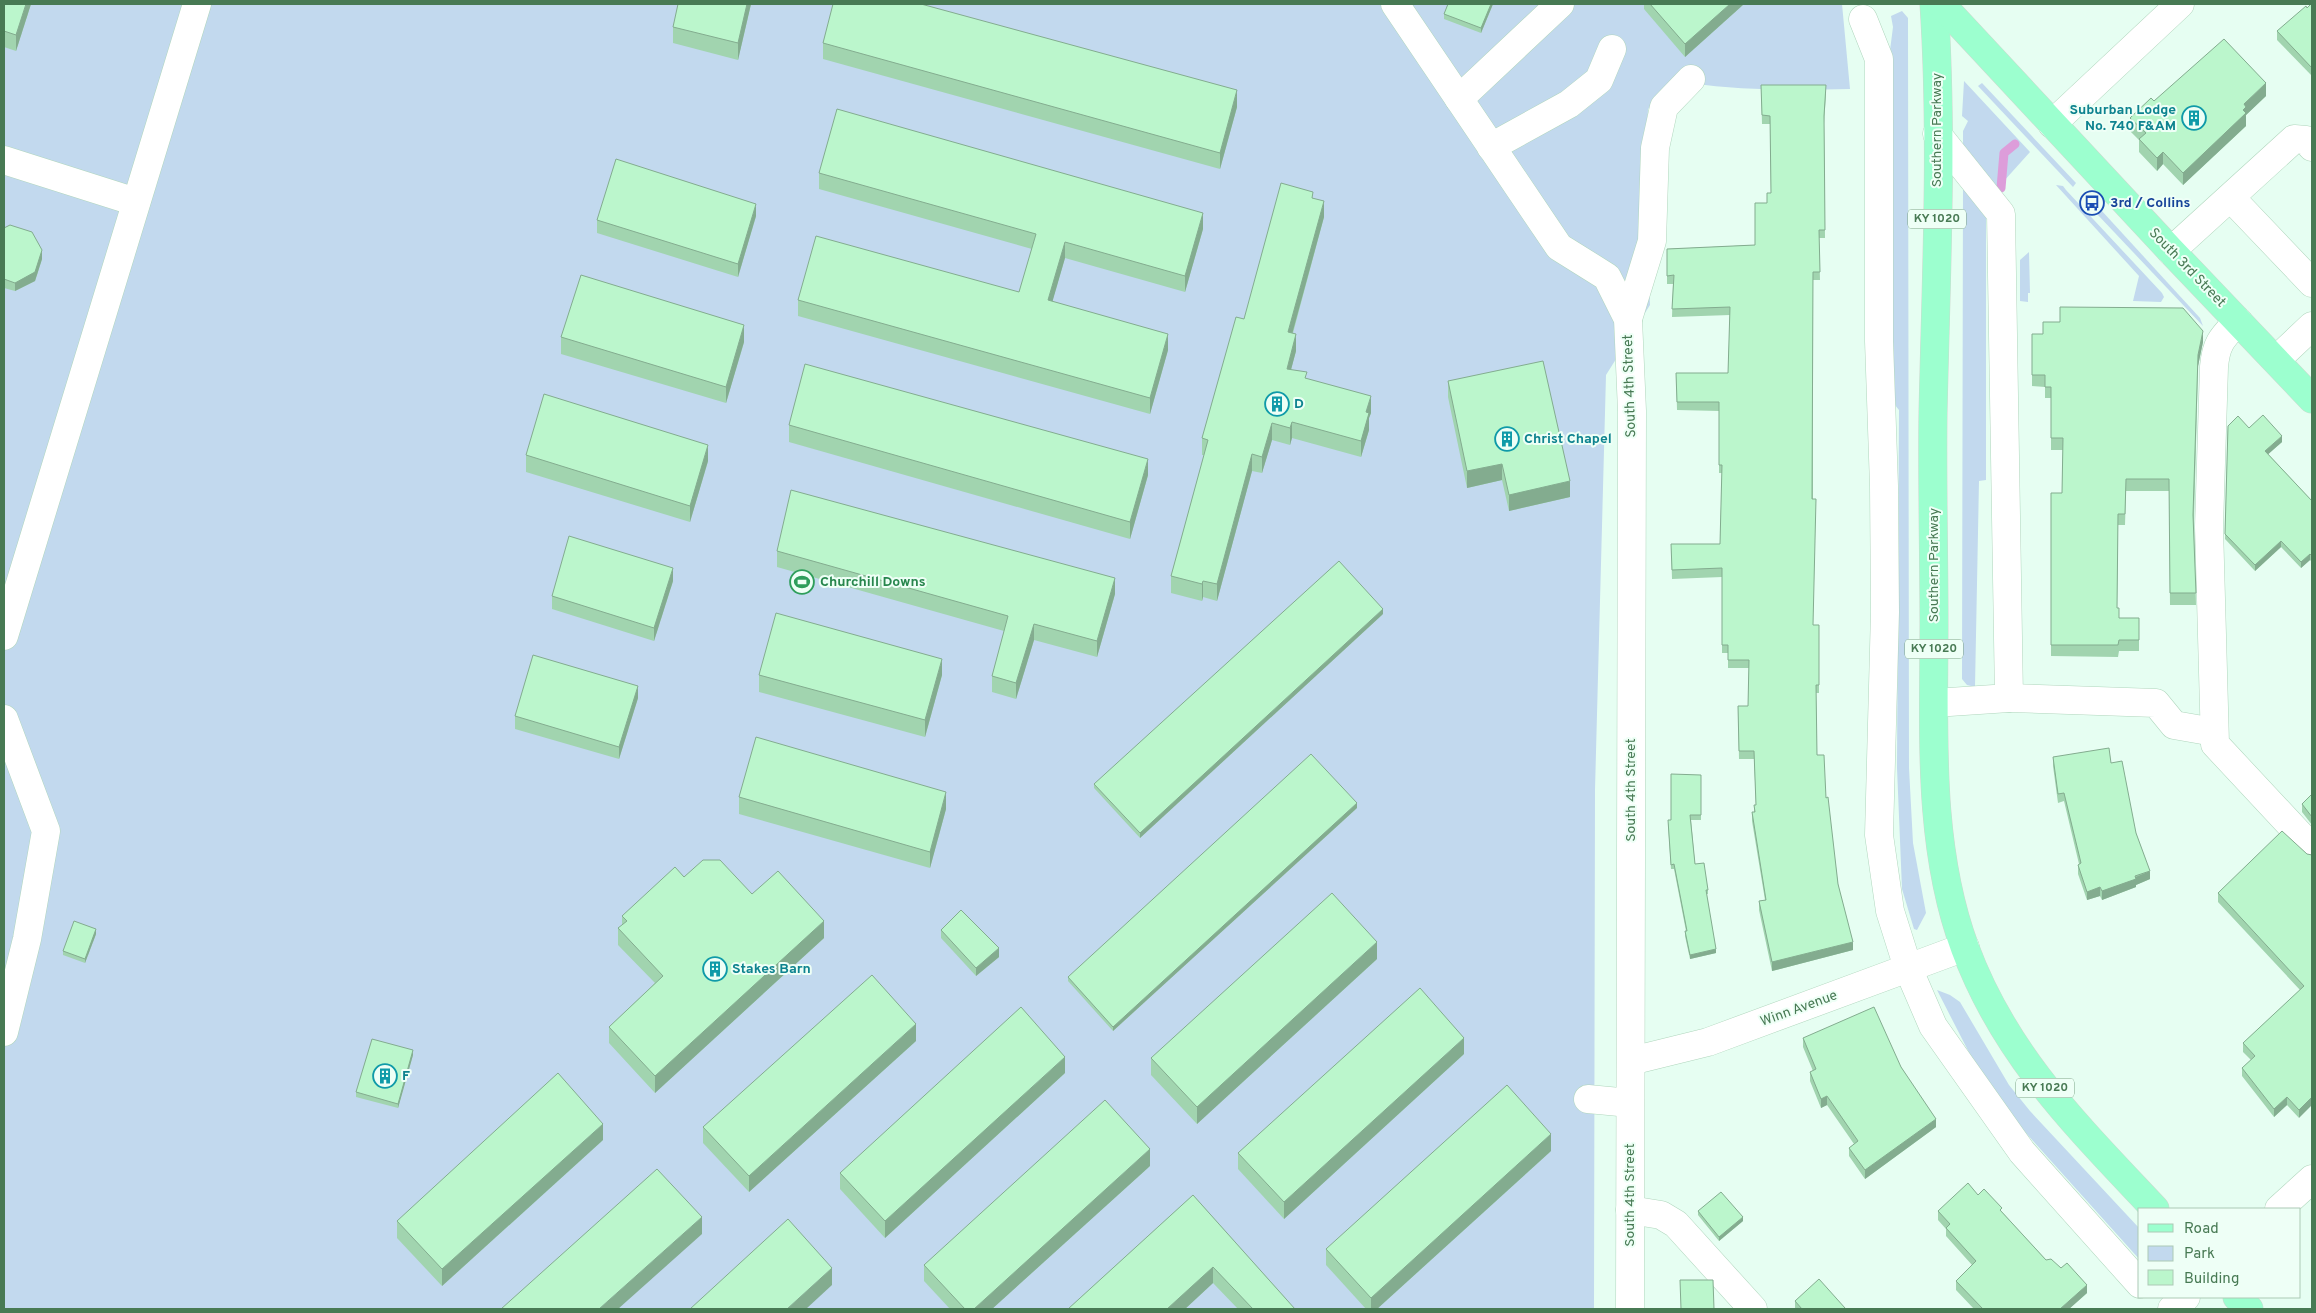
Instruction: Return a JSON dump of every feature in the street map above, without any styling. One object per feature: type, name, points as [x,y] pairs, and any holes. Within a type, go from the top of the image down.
[{"type":"main road","name":"Southern Parkway","points":[[1934,4],[1937,134],[1936,348],[1933,413],[1934,703],[1937,806],[1943,860],[1965,947],[1992,1008],[2026,1064],[2063,1110],[2154,1208]]},
{"type":"main road","name":"South 3rd Street","points":[[1942,4],[2052,124],[2312,399]]},
{"type":"main road","points":[[2238,1298],[2249,1309]]},
{"type":"street","points":[[4,636],[197,4]]},
{"type":"street","points":[[1395,4],[1491,147],[1570,104],[1599,80],[1612,49]]},
{"type":"street","points":[[1459,99],[1560,4]]},
{"type":"street","points":[[2052,124],[2180,4]]},
{"type":"street","points":[[1863,19],[1879,59],[1879,341],[1884,486],[1885,602],[1884,716],[1879,835],[1890,911],[1908,968],[1933,1026],[2022,1152],[2138,1282]]},
{"type":"street","points":[[1628,319],[1652,241],[1655,148],[1664,107],[1691,79]]},
{"type":"street","points":[[1937,134],[2001,214],[2009,698]]},
{"type":"street","points":[[2171,251],[2294,139],[2306,140],[2312,147]]},
{"type":"street","name":"South 4th Street","points":[[1491,147],[1559,247],[1607,277],[1628,319],[1632,411],[1630,1309]]},
{"type":"street","points":[[4,160],[136,202]]},
{"type":"street","points":[[2231,198],[2312,283]]},
{"type":"street","points":[[2238,321],[2220,340],[2215,352],[2214,367],[2209,527],[2214,744],[2312,848]]},
{"type":"street","points":[[2276,360],[2312,326]]},
{"type":"street","points":[[1934,703],[2009,698],[2156,702],[2174,725],[2214,732]]},
{"type":"street","points":[[4,719],[46,831],[27,939],[4,1032]]},
{"type":"street","name":"Winn Avenue","points":[[1631,1061],[1708,1042],[1965,947]]},
{"type":"street","points":[[1588,1099],[1630,1103]]},
{"type":"street","points":[[2280,1208],[2312,1178]]},
{"type":"street","points":[[1630,1210],[1661,1215],[1676,1224],[1753,1309]]},
{"type":"street","points":[[2153,1298],[2164,1309]]},
{"type":"street","points":[[2172,1309],[2185,1298]]},
{"type":"green space","name":"Churchill Downs","points":[[4,4],[1842,4],[1850,89],[1785,90],[1720,87],[1678,81],[1648,109],[1645,171],[1650,305],[1606,375],[1595,790],[1594,1309],[4,1309]]},
{"type":"green space","points":[[1902,11],[1908,18],[1909,768],[1913,843],[1926,913],[1917,930],[1914,929],[1902,889],[1897,768],[1899,410],[1890,399],[1888,66],[1893,27],[1891,16]]},
{"type":"green space","points":[[1964,81],[2030,152],[1994,192],[1963,145],[1963,131],[1968,121],[1962,116]]},
{"type":"green space","points":[[1982,83],[2076,183],[2073,187],[1978,86]]},
{"type":"green space","points":[[1963,183],[1986,213],[1986,480],[1979,481],[1975,687],[1967,685],[1962,679]]},
{"type":"green space","points":[[2056,185],[2063,186],[2162,293],[2164,297],[2161,302],[2133,301],[2139,276]]},
{"type":"green space","points":[[2101,210],[2200,318],[2203,326],[2097,214]]},
{"type":"green space","points":[[2029,252],[2030,293],[2028,293],[2028,302],[2020,301],[2020,260]]},
{"type":"green space","points":[[1937,990],[1950,995],[1960,1002],[2009,1085],[2030,1111],[2138,1227],[2138,1258],[2017,1123],[1977,1068]]},
{"type":"building","points":[[4,4],[26,4],[16,35],[4,31]]},
{"type":"building","points":[[678,4],[747,4],[738,43],[673,27]]},
{"type":"building","points":[[833,4],[921,4],[1237,90],[1220,153],[823,43]]},
{"type":"building","points":[[1448,4],[1491,4],[1481,28],[1444,14]]},
{"type":"building","points":[[1650,4],[1730,4],[1685,44]]},
{"type":"building","points":[[2311,4],[2312,68],[2277,31],[2306,6],[2307,8]]},
{"type":"building","name":"Suburban Lodge No. 740 F&AM","points":[[2224,39],[2266,83],[2244,104],[2246,107],[2243,110],[2246,113],[2183,173],[2163,152],[2157,158],[2139,139],[2146,133],[2130,118],[2151,98],[2154,101]]},
{"type":"building","points":[[1761,85],[1826,85],[1824,116],[1825,230],[1819,230],[1820,272],[1813,272],[1812,499],[1816,499],[1813,625],[1819,625],[1819,685],[1816,685],[1817,755],[1824,755],[1826,798],[1828,797],[1838,884],[1853,942],[1772,962],[1759,901],[1766,900],[1752,812],[1755,812],[1754,805],[1756,805],[1754,751],[1739,751],[1738,706],[1748,706],[1749,660],[1728,660],[1728,645],[1722,645],[1722,568],[1672,570],[1671,544],[1720,544],[1722,465],[1719,465],[1719,402],[1677,402],[1676,373],[1728,373],[1730,307],[1672,309],[1674,275],[1667,276],[1667,249],[1755,245],[1755,203],[1767,203],[1767,193],[1771,193],[1770,116],[1762,115]]},
{"type":"building","points":[[837,109],[1203,213],[1185,276],[1065,242],[1048,300],[1168,334],[1150,398],[798,300],[816,236],[1019,292],[1036,234],[819,173]]},
{"type":"building","points":[[616,159],[756,204],[738,264],[597,220]]},
{"type":"building","name":"D","points":[[1281,183],[1313,192],[1312,198],[1324,201],[1288,332],[1296,334],[1287,369],[1307,372],[1305,378],[1371,396],[1366,412],[1369,413],[1361,441],[1292,422],[1290,428],[1272,423],[1262,457],[1252,454],[1217,584],[1203,581],[1202,584],[1171,576],[1208,440],[1202,438],[1236,317],[1244,319]]},
{"type":"building","points":[[10,225],[32,232],[42,250],[35,272],[15,283],[4,279],[4,228]]},
{"type":"building","points":[[581,275],[744,325],[726,387],[561,337]]},
{"type":"building","points":[[2060,307],[2183,308],[2203,331],[2198,355],[2193,515],[2196,593],[2170,593],[2169,479],[2126,479],[2125,514],[2118,514],[2117,608],[2119,608],[2119,618],[2139,618],[2139,640],[2119,640],[2118,645],[2051,645],[2051,493],[2062,493],[2063,438],[2051,438],[2051,387],[2045,387],[2045,375],[2032,375],[2032,334],[2043,334],[2043,322],[2060,322]]},
{"type":"building","name":"Christ Chapel","points":[[1543,361],[1570,481],[1509,495],[1502,464],[1467,471],[1448,381]]},
{"type":"building","points":[[805,364],[1148,459],[1130,522],[789,425]]},
{"type":"building","points":[[544,394],[708,445],[690,506],[526,455]]},
{"type":"building","points":[[2263,415],[2282,436],[2265,451],[2312,501],[2312,556],[2310,554],[2301,562],[2281,541],[2255,565],[2225,534],[2228,426],[2238,416],[2249,428]]},
{"type":"building","points":[[791,490],[1115,578],[1097,641],[1034,624],[1016,683],[992,676],[1008,616],[777,551]]},
{"type":"building","points":[[569,536],[673,568],[654,628],[552,596]]},
{"type":"building","points":[[1339,561],[1383,609],[1140,833],[1094,784]]},
{"type":"building","points":[[776,613],[942,659],[925,720],[759,675]]},
{"type":"building","points":[[533,655],[638,686],[619,747],[515,716]]},
{"type":"building","points":[[756,737],[946,792],[930,852],[739,797]]},
{"type":"building","points":[[2109,748],[2111,763],[2122,761],[2136,833],[2150,871],[2135,876],[2136,879],[2102,891],[2100,887],[2087,892],[2078,865],[2081,863],[2064,793],[2058,794],[2053,757]]},
{"type":"building","points":[[1311,754],[1357,803],[1113,1027],[1068,977]]},
{"type":"building","points":[[1671,774],[1701,775],[1701,815],[1690,815],[1695,864],[1704,863],[1708,890],[1706,890],[1716,949],[1690,955],[1674,864],[1671,865],[1668,820],[1671,820]]},
{"type":"building","points":[[2312,794],[2312,817],[2302,804]]},
{"type":"building","points":[[2282,831],[2307,854],[2312,855],[2312,1097],[2299,1110],[2287,1097],[2274,1109],[2242,1068],[2255,1056],[2243,1043],[2304,986],[2218,893]]},
{"type":"building","name":"Stakes Barn","points":[[703,860],[720,860],[752,894],[778,871],[824,921],[655,1076],[609,1027],[663,976],[618,928],[627,921],[622,916],[675,867],[684,877]]},
{"type":"building","points":[[1332,893],[1377,942],[1197,1107],[1151,1058]]},
{"type":"building","points":[[961,910],[999,948],[976,968],[941,930]]},
{"type":"building","points":[[74,921],[96,929],[85,959],[63,951]]},
{"type":"building","points":[[872,975],[916,1024],[749,1176],[703,1127]]},
{"type":"building","points":[[1420,988],[1464,1038],[1284,1202],[1238,1153]]},
{"type":"building","points":[[1021,1007],[1065,1057],[885,1221],[840,1173]]},
{"type":"building","points":[[1874,1007],[1901,1067],[1936,1119],[1865,1170],[1849,1148],[1858,1141],[1827,1096],[1821,1099],[1810,1072],[1816,1069],[1803,1038]]},
{"type":"building","name":"F","points":[[372,1039],[413,1050],[398,1104],[356,1092]]},
{"type":"building","points":[[558,1073],[603,1124],[442,1269],[397,1221]]},
{"type":"building","points":[[1507,1085],[1551,1134],[1371,1298],[1326,1249]]},
{"type":"building","points":[[1105,1100],[1150,1149],[974,1309],[965,1309],[924,1265]]},
{"type":"building","points":[[657,1169],[702,1217],[599,1309],[501,1309]]},
{"type":"building","points":[[1968,1183],[1978,1195],[1984,1189],[2002,1208],[2000,1210],[2046,1260],[2051,1259],[2061,1268],[2067,1263],[2087,1285],[2060,1309],[1983,1309],[1956,1281],[1976,1261],[1946,1228],[1950,1224],[1938,1211]]},
{"type":"building","points":[[1721,1192],[1743,1217],[1719,1237],[1698,1211]]},
{"type":"building","points":[[1193,1195],[1295,1309],[1253,1309],[1213,1267],[1167,1309],[1068,1309]]},
{"type":"building","points":[[788,1219],[832,1268],[787,1309],[690,1309]]},
{"type":"building","points":[[1819,1279],[1845,1308],[1802,1309],[1795,1301]]},
{"type":"building","points":[[1680,1280],[1713,1280],[1714,1309],[1681,1309]]},
{"type":"waterway","points":[[2001,188],[2004,153],[2015,144]]},
{"type":"place","name":"Suburban Lodge No. 740 F&AM","points":[[2194,118]]},
{"type":"place","name":"3rd / Collins","points":[[2092,203]]},
{"type":"place","name":"D","points":[[1277,404]]},
{"type":"place","name":"Christ Chapel","points":[[1507,439]]},
{"type":"place","name":"Churchill Downs","points":[[802,582]]},
{"type":"place","name":"Stakes Barn","points":[[715,969]]},
{"type":"place","name":"F","points":[[385,1076]]}]
